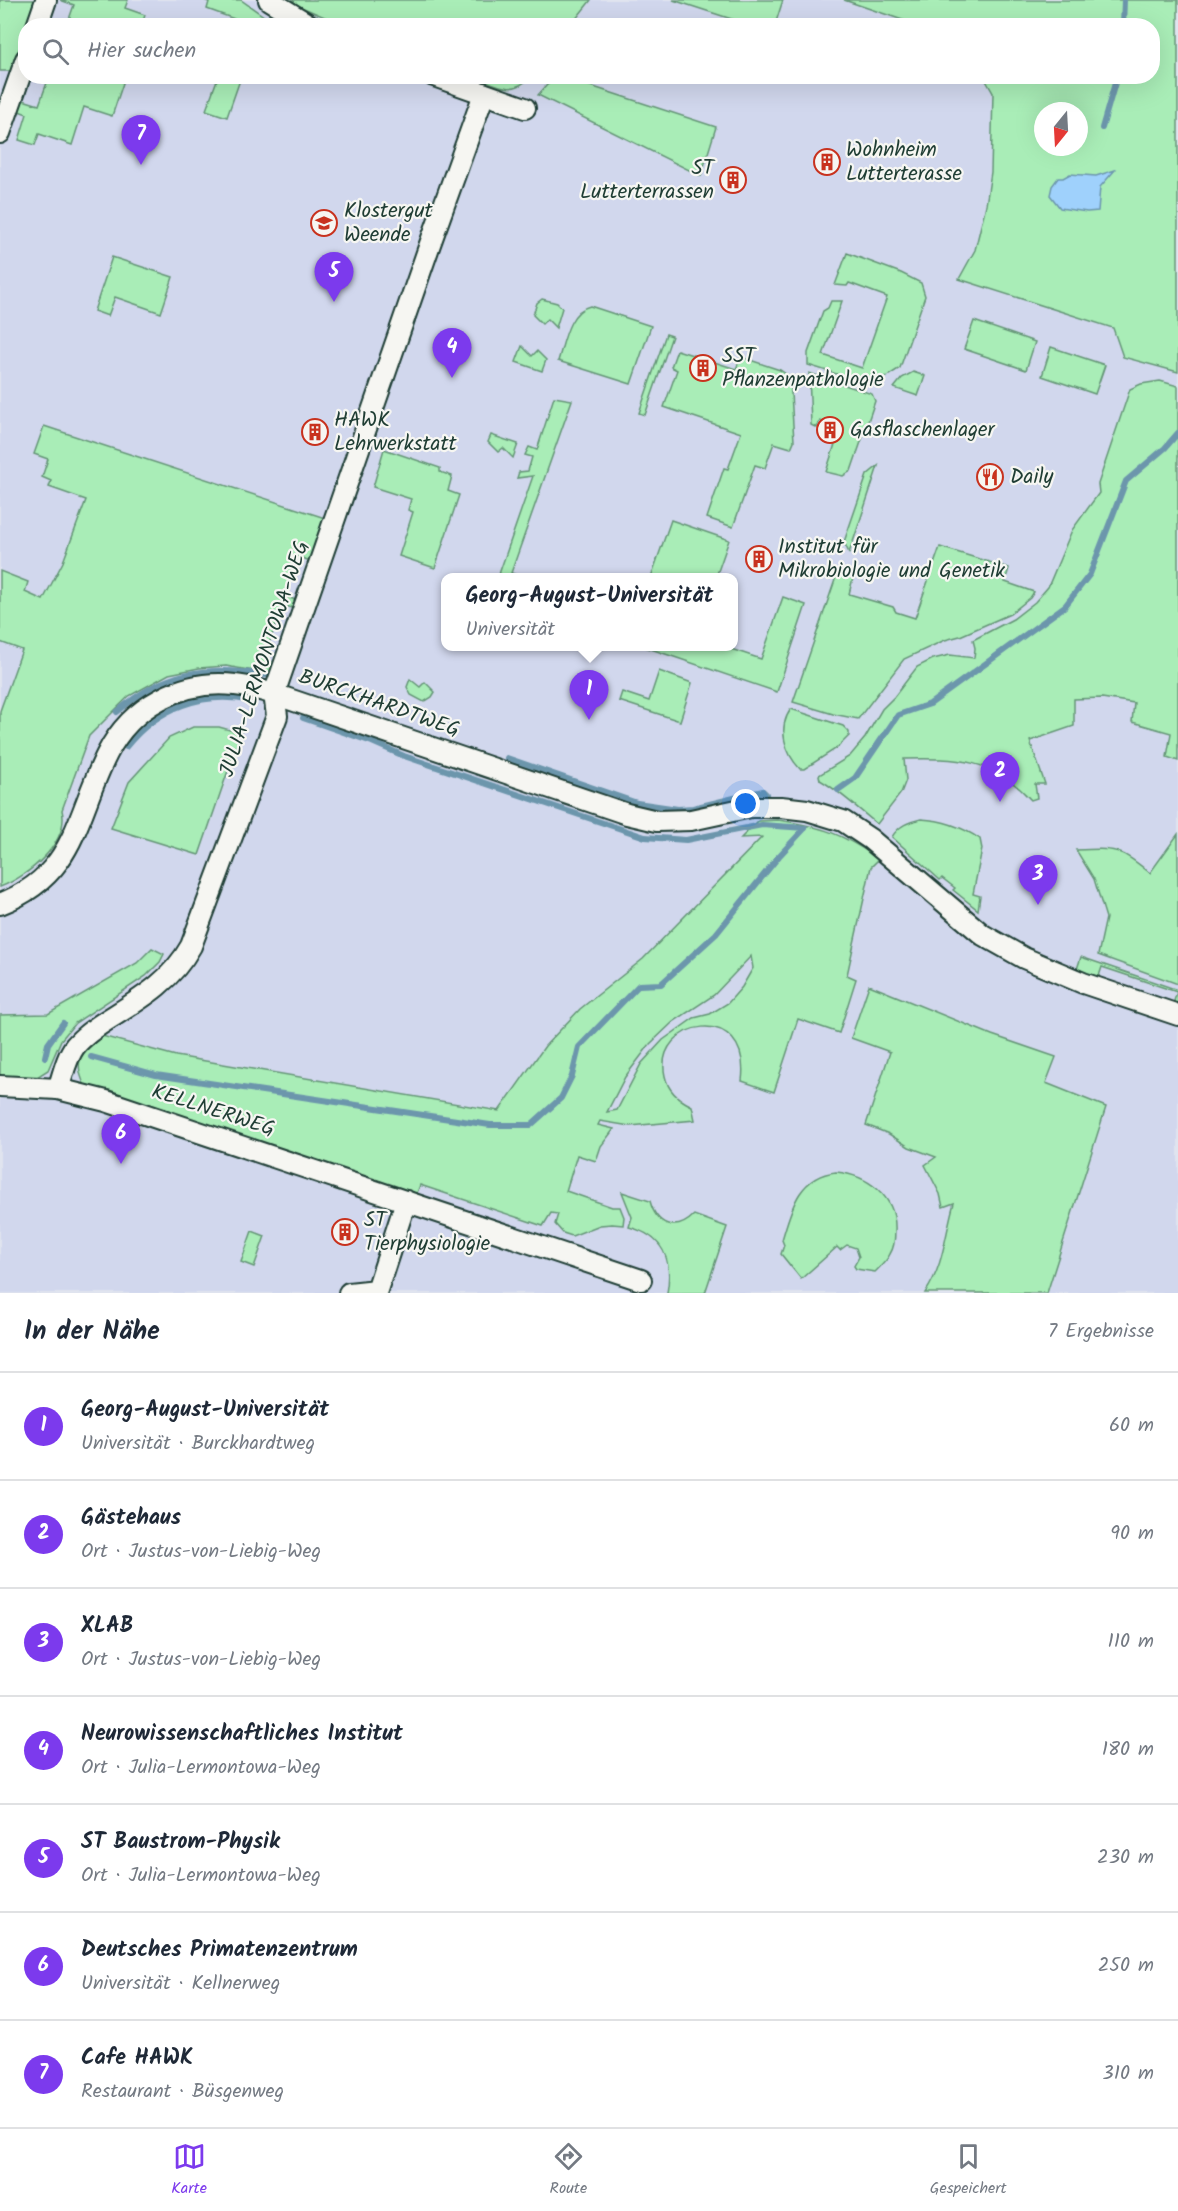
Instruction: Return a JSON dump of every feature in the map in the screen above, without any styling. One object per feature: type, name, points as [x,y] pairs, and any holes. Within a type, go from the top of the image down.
[{"type":"street","points":[[40,18],[46,0]]},
{"type":"street","points":[[269,0],[298,18]]},
{"type":"street","points":[[0,133],[8,82],[18,69]]},
{"type":"street","points":[[456,84],[525,108]]},
{"type":"street","name":"JULIA-LERMONTOWA-WEG","points":[[58,1089],[75,1046],[103,1023],[153,991],[182,961],[190,946],[277,716],[274,694],[484,94]]},
{"type":"street","name":"BURCKHARDTWEG","points":[[0,904],[42,880],[63,856],[79,825],[106,755],[123,730],[147,706],[194,686],[236,685],[274,694],[657,821],[692,820],[751,807],[781,807],[807,810],[843,821],[870,839],[983,935],[1024,958],[1063,975],[1178,1015]]},
{"type":"street","name":"KELLNERWEG","points":[[0,1086],[58,1089],[106,1101],[641,1280]]},
{"type":"street","points":[[349,1293],[377,1290],[406,1201]]},
{"type":"shaded area","points":[[0,0],[292,0],[299,6],[327,18],[18,18],[18,84],[496,84],[509,89],[524,84],[1160,84],[1160,18],[577,18],[591,0],[1178,0],[1178,1293],[0,1293]]},
{"type":"green space","points":[[0,0],[36,0],[30,18],[18,18],[18,53],[12,71],[0,71]]},
{"type":"green space","points":[[60,0],[128,0],[125,8],[145,15],[144,18],[69,18],[74,5]]},
{"type":"green space","points":[[204,0],[241,0],[267,18],[232,18],[207,9],[209,2]]},
{"type":"green space","points":[[292,0],[591,0],[577,18],[327,18],[299,6]]},
{"type":"green space","points":[[673,0],[783,0],[777,18],[728,18]]},
{"type":"green space","points":[[844,0],[1178,0],[1178,372],[1123,357],[1113,328],[959,279],[975,250],[991,172],[993,93],[988,84],[1160,84],[1160,18],[897,18]]},
{"type":"green space","points":[[46,84],[123,84],[112,116],[84,107],[72,145],[39,134],[35,145],[19,140],[27,114],[19,111],[23,100],[39,105]]},
{"type":"green space","points":[[215,84],[239,84],[227,117],[206,110]]},
{"type":"green space","points":[[494,84],[522,84],[511,88]]},
{"type":"green space","points":[[548,84],[584,84],[716,127],[701,176],[538,95]]},
{"type":"green space","points":[[847,253],[921,283],[925,296],[900,368],[886,377],[864,381],[808,365],[808,353],[823,311],[828,308],[831,301],[842,301],[823,355],[862,368],[887,297],[849,283],[847,286],[835,285]]},
{"type":"green space","points":[[112,257],[173,277],[161,313],[115,297],[108,316],[94,311]]},
{"type":"green space","points":[[542,299],[557,303],[562,308],[556,328],[547,319],[542,324],[533,315],[537,303]]},
{"type":"green space","points":[[590,306],[651,326],[631,384],[558,361],[572,321],[583,309]]},
{"type":"green space","points":[[974,321],[1035,342],[1026,370],[964,349]]},
{"type":"green space","points":[[666,334],[672,336],[645,415],[639,413]]},
{"type":"green space","points":[[522,346],[532,356],[537,351],[546,360],[542,371],[516,362]]},
{"type":"green space","points":[[1051,347],[1105,365],[1095,394],[1042,376]]},
{"type":"green space","points":[[677,350],[736,369],[741,357],[780,370],[790,377],[794,441],[791,448],[774,443],[765,468],[755,465],[733,527],[707,518],[724,468],[728,469],[741,433],[664,407],[677,370],[671,367]]},
{"type":"green space","points":[[913,372],[925,376],[918,396],[894,388],[902,378]]},
{"type":"green space","points":[[809,373],[872,394],[875,401],[851,471],[843,476],[826,472],[837,438],[841,439],[844,429],[820,421],[817,428],[811,425]]},
{"type":"green space","points":[[1160,381],[1178,386],[1178,761],[1167,757],[1171,733],[1132,722],[1134,703],[1102,698],[1074,699],[1074,726],[1030,741],[1045,784],[1035,784],[1037,798],[1031,800],[1003,776],[973,763],[941,759],[904,759],[906,780],[901,793],[877,824],[820,780],[819,775],[850,756],[865,738],[882,709],[917,667],[933,659],[950,655],[974,658],[973,640],[1013,619],[1035,602],[1048,587],[1072,530],[1099,493],[1098,484],[1130,389],[1141,384]]},
{"type":"green space","points":[[554,397],[572,400],[511,573],[499,573],[533,476],[517,478],[519,472],[528,471],[532,457],[525,455],[529,447],[537,450]]},
{"type":"green space","points":[[44,426],[325,518],[311,561],[298,557],[285,596],[298,601],[295,609],[282,605],[264,659],[277,664],[271,674],[226,666],[199,668],[169,674],[129,696],[89,736],[62,810],[63,822],[53,846],[34,867],[0,887],[0,711],[22,650],[0,642],[0,571],[28,582],[25,592],[43,600],[63,562],[86,500],[49,487],[51,481],[42,477],[48,459],[34,454]]},
{"type":"green space","points":[[491,435],[518,444],[513,458],[503,448],[498,452],[488,442]]},
{"type":"green space","points":[[384,449],[440,468],[440,472],[452,476],[448,491],[459,495],[435,568],[399,556],[413,512],[408,510],[411,499],[373,487]]},
{"type":"green space","points":[[878,466],[849,553],[844,542],[867,475]]},
{"type":"green space","points":[[671,520],[729,540],[717,573],[652,573]]},
{"type":"green space","points":[[940,547],[1009,568],[1005,582],[1034,592],[1010,614],[904,659],[858,719],[793,702],[836,577],[842,574],[853,578],[849,594],[893,607],[896,612],[915,618]]},
{"type":"green space","points":[[783,597],[806,605],[777,692],[657,651],[737,651],[761,659]]},
{"type":"green space","points":[[659,671],[692,683],[680,721],[619,701],[622,692],[649,701]]},
{"type":"green space","points":[[410,679],[420,687],[425,682],[435,692],[432,697],[424,702],[411,695],[407,687]]},
{"type":"green space","points":[[791,709],[843,726],[849,732],[849,736],[837,748],[804,769],[800,769],[790,756],[785,740],[784,724]]},
{"type":"green space","points":[[193,727],[219,727],[241,733],[199,855],[111,828],[129,782],[169,738]]},
{"type":"green space","points":[[921,819],[952,824],[980,839],[982,849],[973,894],[980,896],[978,910],[953,890],[955,888],[942,878],[940,880],[892,837],[905,825]]},
{"type":"green space","points":[[778,820],[831,832],[879,859],[871,867],[847,975],[856,979],[839,1033],[798,1019],[774,1092],[742,1081],[741,1055],[732,1038],[719,1029],[702,1027],[686,1031],[673,1041],[665,1057],[666,1081],[675,1094],[692,1106],[695,1120],[630,1126],[600,1121],[598,1125],[614,1129],[601,1146],[596,1161],[577,1155],[566,1191],[612,1207],[620,1207],[624,1217],[623,1225],[600,1225],[572,1236],[563,1233],[555,1224],[558,1214],[551,1213],[543,1226],[420,1185],[415,1198],[85,1086],[81,1077],[79,1063],[81,1058],[102,1036],[176,1056],[499,1111],[545,1046],[580,1009],[643,959],[762,837],[741,838],[758,821]],"holes":[[[751,956],[753,968],[742,987],[728,1003],[710,1014],[694,1018],[663,1040],[641,1064],[617,1110],[607,1112],[625,1077],[650,1044],[673,1022],[714,995]]]},
{"type":"green space","points":[[1178,834],[1178,984],[1098,955],[1106,918],[1094,879],[1076,850],[1116,851],[1124,854],[1150,873]]},
{"type":"green space","points":[[152,948],[164,954],[160,962],[146,976],[75,1023],[61,1040],[48,1070],[37,1077],[0,1077],[0,1015],[48,1014],[137,963]]},
{"type":"green space","points":[[1081,957],[1178,990],[1178,1006],[1173,1004],[1177,992],[1102,967],[1098,979],[1076,972]]},
{"type":"green space","points":[[869,985],[992,1035],[1056,1057],[1046,1083],[1106,1107],[1047,1293],[925,1293],[940,1261],[954,1203],[943,1207],[940,1194],[925,1165],[936,1157],[909,1147],[889,1134],[866,1125],[890,1052],[851,1038]]},
{"type":"green space","points":[[836,1172],[848,1174],[869,1183],[885,1198],[891,1207],[894,1219],[895,1237],[892,1249],[887,1259],[875,1272],[856,1269],[854,1266],[859,1257],[856,1248],[847,1245],[840,1250],[837,1247],[801,1279],[781,1254],[784,1245],[782,1240],[789,1217],[798,1196],[805,1187],[823,1175]]},
{"type":"green space","points":[[622,1192],[650,1201],[657,1216],[667,1224],[680,1224],[694,1215],[727,1227],[705,1293],[667,1293],[669,1270],[663,1251],[651,1236],[629,1227],[632,1217]]},
{"type":"green space","points":[[252,1231],[265,1236],[254,1267],[241,1262]]},
{"type":"water","points":[[1115,170],[1100,187],[1098,211],[1087,212],[1060,208],[1050,195],[1052,186],[1058,178],[1070,174],[1096,176]]},
{"type":"waterway","points":[[1123,18],[1124,0]]},
{"type":"waterway","points":[[1102,128],[1115,84]]},
{"type":"waterway","points":[[838,790],[855,778],[898,715],[930,704],[1065,606],[1090,574],[1126,481],[1165,448],[1178,433]]},
{"type":"waterway","points":[[117,712],[134,698],[152,688],[187,674],[224,671],[266,675]]},
{"type":"waterway","points":[[126,747],[152,722],[182,705],[216,698],[252,701]]},
{"type":"waterway","points":[[303,718],[372,742],[404,756],[645,837],[686,840],[762,825],[805,828]]},
{"type":"waterway","points":[[507,758],[637,803],[678,809],[693,808],[763,791],[766,794]]},
{"type":"waterway","points":[[91,1057],[156,1075],[490,1125],[531,1125],[561,1098],[572,1076],[579,1047],[639,985],[661,984],[716,934],[779,856],[805,828]]},
{"type":"waterway","points":[[45,1057],[48,1044],[63,1023]]},
{"type":"place","name":"Wohnheim Lutterterasse","points":[[827,162]]},
{"type":"place","name":"Cafe HAWK","points":[[141,165]]},
{"type":"place","name":"ST Lutterterrassen","points":[[733,180]]},
{"type":"place","name":"Klostergut Weende","points":[[324,223]]},
{"type":"place","name":"ST Baustrom-Physik","points":[[334,302]]},
{"type":"place","name":"SST Pflanzenpathologie","points":[[703,368]]},
{"type":"place","name":"Neurowissenschaftliches Institut","points":[[452,378]]},
{"type":"place","name":"Gasflaschenlager","points":[[830,430]]},
{"type":"place","name":"HAWK Lehrwerkstatt","points":[[315,432]]},
{"type":"place","name":"Daily","points":[[990,477]]},
{"type":"place","name":"Institut für Mikrobiologie und Genetik","points":[[759,559]]},
{"type":"place","name":"Georg-August-Universität","points":[[589,720]]},
{"type":"place","name":"Gästehaus","points":[[1000,802]]},
{"type":"place","name":"XLAB","points":[[1038,905]]},
{"type":"place","name":"Deutsches Primatenzentrum","points":[[121,1164]]},
{"type":"place","name":"ST Tierphysiologie","points":[[345,1232]]}]
